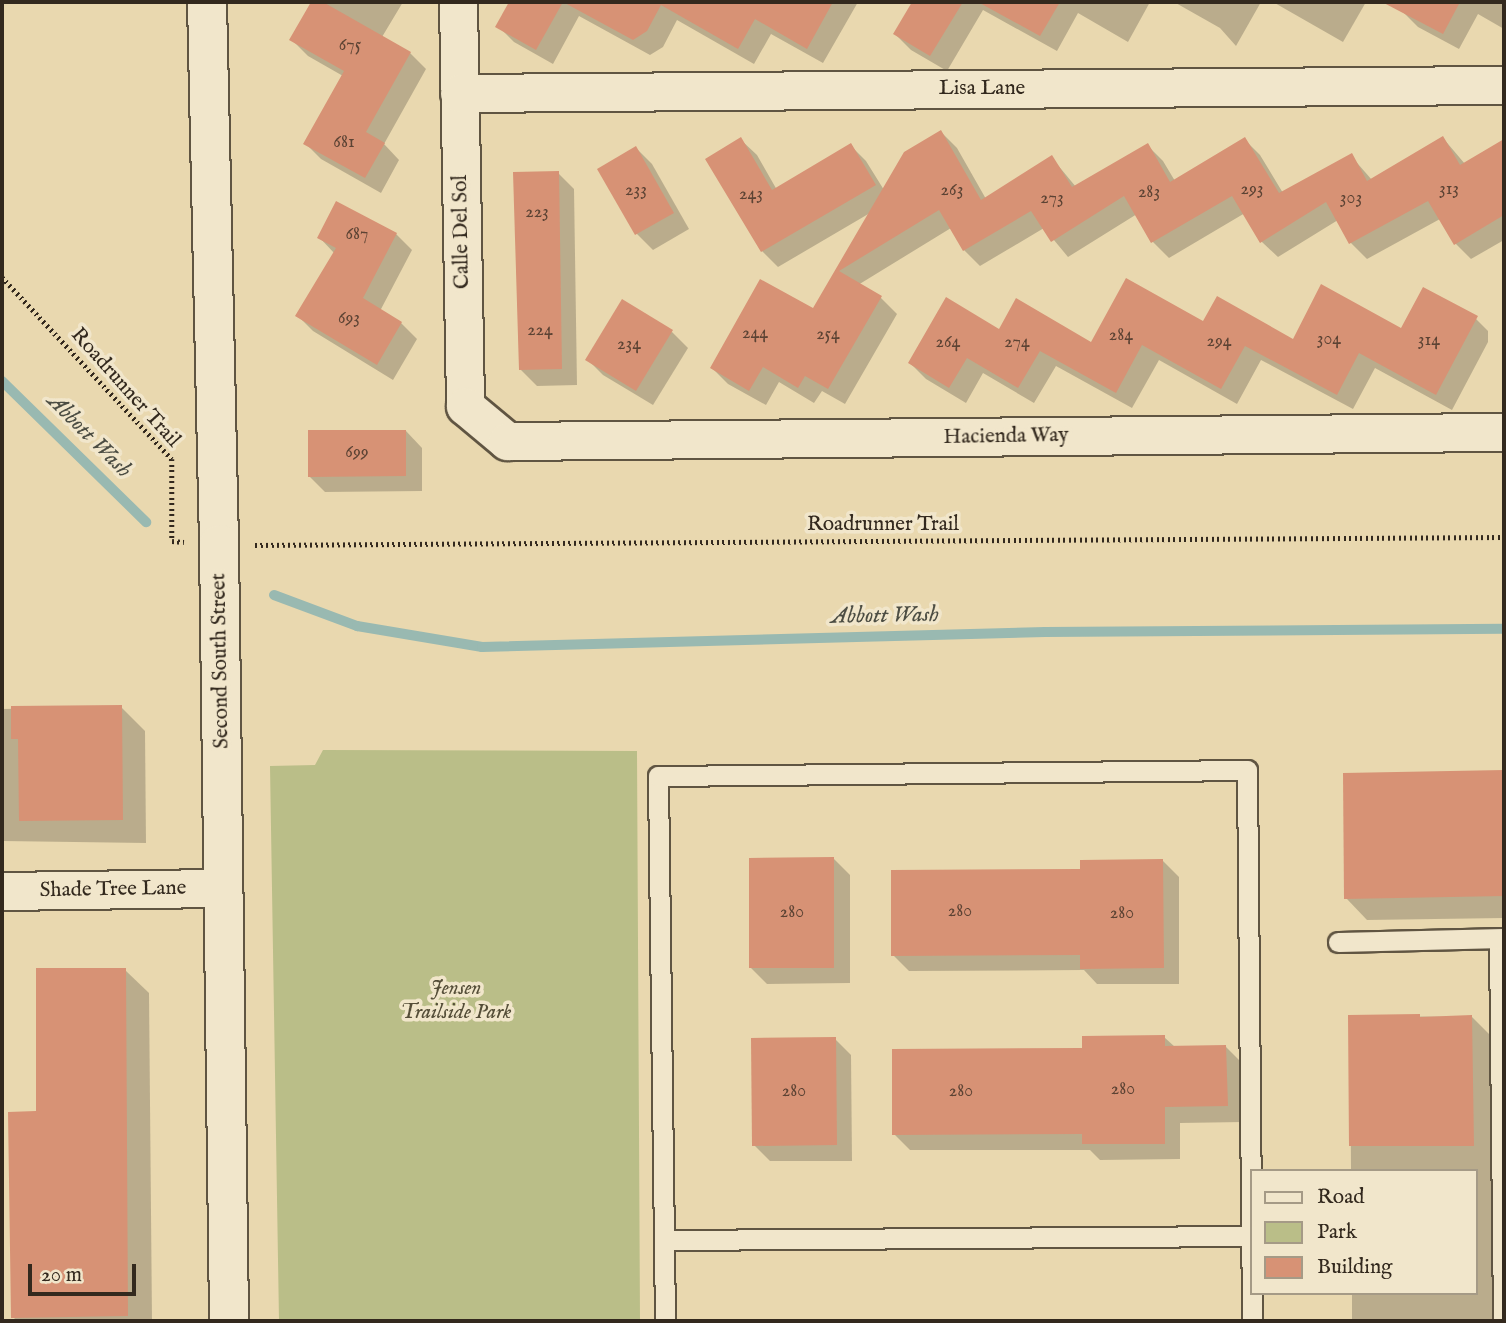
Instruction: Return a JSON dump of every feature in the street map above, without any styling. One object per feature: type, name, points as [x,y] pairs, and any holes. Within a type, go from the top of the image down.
[{"type":"street","name":"Second South Street","points":[[207,2],[229,1321]]},
{"type":"street","name":"Calle Del Sol","points":[[458,2],[465,406],[507,441]]},
{"type":"street","name":"Lisa Lane","points":[[459,93],[1504,85]]},
{"type":"street","name":"Hacienda Way","points":[[507,441],[1504,432]]},
{"type":"street","name":"Shade Tree Lane","points":[[2,891],[223,888]]},
{"type":"lane","points":[[665,1321],[659,776],[1247,770],[1250,1169]]},
{"type":"lane","points":[[1338,942],[1502,939],[1503,1321]]},
{"type":"lane","points":[[664,1240],[1250,1236]]},
{"type":"lane","points":[[1252,1295],[1252,1321]]},
{"type":"path","name":"Roadrunner Trail","points":[[2,277],[172,460],[172,541]]},
{"type":"path","name":"Roadrunner Trail","points":[[262,546],[1504,537]]},
{"type":"green space","name":"Jensen Trailside Park","points":[[323,750],[637,751],[640,1321],[279,1321],[270,766],[315,765]]},
{"type":"building","points":[[311,2],[323,2],[411,52],[366,132],[385,143],[365,178],[303,144],[344,71],[289,40]]},
{"type":"building","points":[[509,2],[563,2],[536,50],[495,27]]},
{"type":"building","points":[[563,2],[833,2],[807,49],[755,19],[738,49],[661,5],[647,31],[633,40]]},
{"type":"building","points":[[912,2],[963,2],[930,56],[893,34]]},
{"type":"building","points":[[978,2],[1060,2],[1040,36]]},
{"type":"building","points":[[1382,2],[1460,2],[1443,34]]},
{"type":"building","points":[[941,130],[981,200],[1052,155],[1072,187],[1148,143],[1170,182],[1245,137],[1279,193],[1352,153],[1367,181],[1443,136],[1460,165],[1504,139],[1504,215],[1454,245],[1428,201],[1349,244],[1326,202],[1260,243],[1232,196],[1151,243],[1124,196],[1051,242],[1031,211],[963,251],[939,210],[839,271],[882,296],[828,389],[805,376],[798,388],[763,367],[749,391],[710,368],[760,279],[813,308],[904,152]]},
{"type":"building","points":[[741,137],[772,190],[851,143],[876,185],[761,252],[705,159]]},
{"type":"building","points":[[636,146],[674,213],[635,235],[597,169]]},
{"type":"building","points":[[559,171],[562,369],[519,370],[513,172]]},
{"type":"building","points":[[336,201],[397,233],[363,298],[402,322],[377,365],[295,316],[336,248],[317,238]]},
{"type":"building","points":[[1126,278],[1203,321],[1217,296],[1293,339],[1321,284],[1401,328],[1423,287],[1478,316],[1436,395],[1359,353],[1337,395],[1245,346],[1221,389],[1142,345],[1116,393],[1040,351],[1018,388],[967,358],[949,388],[908,363],[946,297],[999,329],[1016,298],[1091,342]]},
{"type":"building","points":[[622,299],[673,330],[636,391],[585,360]]},
{"type":"building","points":[[308,430],[406,430],[406,476],[308,477]]},
{"type":"building","points":[[122,705],[123,820],[19,821],[18,739],[11,739],[11,706]]},
{"type":"building","points":[[1504,770],[1504,896],[1344,899],[1343,773]]},
{"type":"building","points":[[834,857],[834,968],[749,968],[749,858]]},
{"type":"building","points":[[1163,859],[1164,968],[1080,969],[1080,955],[891,956],[891,870],[1080,869],[1080,860]]},
{"type":"building","points":[[36,968],[126,968],[128,1316],[11,1318],[8,1112],[36,1111]]},
{"type":"building","points":[[1420,1014],[1420,1017],[1472,1015],[1474,1146],[1349,1146],[1348,1015]]},
{"type":"building","points":[[1165,1035],[1165,1046],[1226,1045],[1228,1106],[1165,1107],[1165,1144],[1082,1144],[1082,1134],[892,1135],[892,1049],[1082,1048],[1082,1036]]},
{"type":"building","points":[[836,1037],[837,1145],[752,1146],[751,1038]]},
{"type":"waterway","name":"Abbott Wash","points":[[2,381],[146,522]]},
{"type":"waterway","name":"Abbott Wash","points":[[274,595],[357,626],[482,647],[1045,632],[1504,629]]}]
